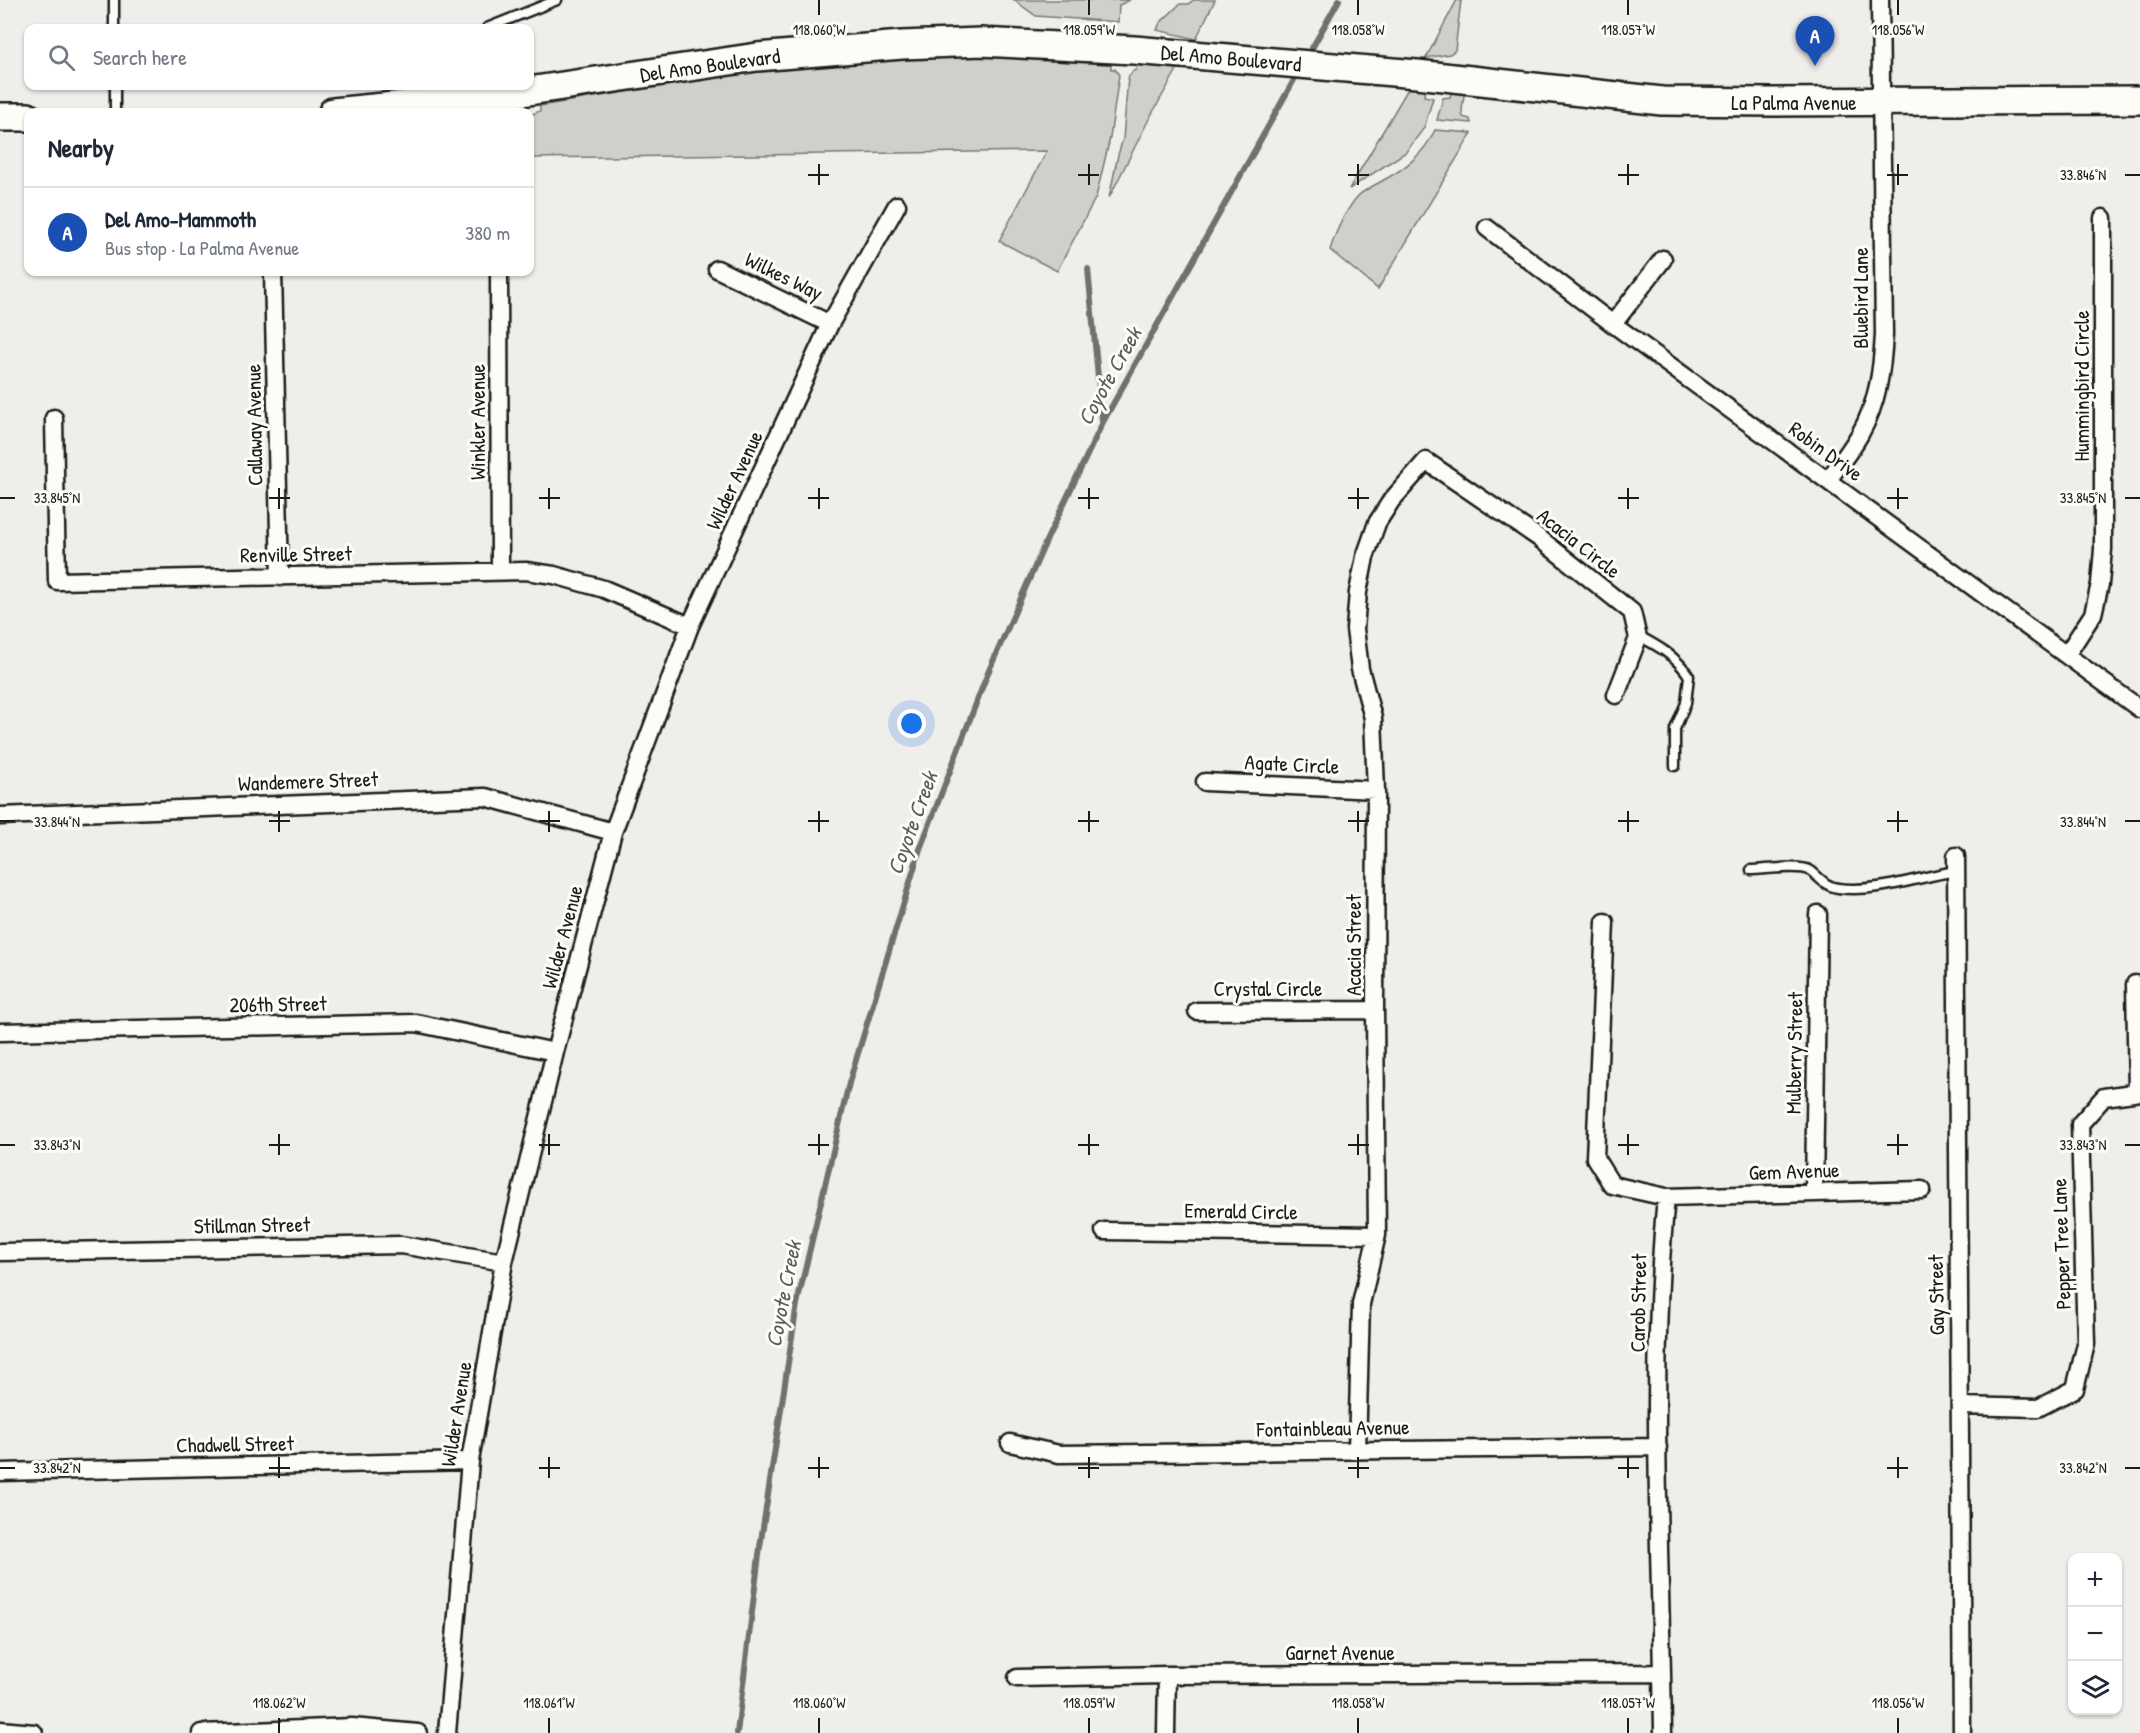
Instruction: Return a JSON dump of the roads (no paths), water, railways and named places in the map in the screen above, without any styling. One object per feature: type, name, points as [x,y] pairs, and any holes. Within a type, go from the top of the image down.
[{"type":"main road","name":"Del Amo Boulevard","points":[[354,108],[423,95],[496,104],[757,57],[902,45],[981,42],[1184,54],[1449,77]]},
{"type":"main road","name":"La Palma Avenue","points":[[1449,77],[1662,100],[2140,100]]},
{"type":"main road","points":[[0,117],[24,117]]},
{"type":"street","name":"Bluebird Lane","points":[[1828,480],[1860,434],[1870,414],[1877,393],[1882,365],[1884,334],[1880,0]]},
{"type":"street","name":"Wilder Avenue","points":[[447,1733],[470,1461],[504,1262],[612,832],[690,626],[830,324],[897,205]]},
{"type":"street","name":"Hummingbird Circle","points":[[2067,654],[2093,614],[2100,584],[2103,549],[2103,218]]},
{"type":"street","name":"Robin Drive","points":[[1487,228],[1613,324],[2140,709]]},
{"type":"street","points":[[1613,324],[1663,259]]},
{"type":"street","name":"Wilkes Way","points":[[717,269],[830,324]]},
{"type":"street","name":"Callaway Avenue","points":[[273,276],[280,577]]},
{"type":"street","name":"Winkler Avenue","points":[[499,276],[500,572]]},
{"type":"street","name":"Renville Street","points":[[54,418],[57,581],[526,571],[579,581],[604,589],[690,626]]},
{"type":"street","name":"Acacia Circle","points":[[1425,461],[1539,538],[1632,612],[1637,634]]},
{"type":"street","name":"Acacia Street","points":[[1357,1450],[1360,1304],[1377,1235],[1376,790],[1373,718],[1360,669],[1355,629],[1358,592],[1365,557],[1377,523],[1391,501],[1425,461]]},
{"type":"street","points":[[1616,695],[1638,638],[1637,634]]},
{"type":"street","name":"Agate Circle","points":[[1205,782],[1376,790]]},
{"type":"street","name":"Wandemere Street","points":[[0,816],[485,796],[612,832]]},
{"type":"street","name":"Gay Street","points":[[1956,863],[1962,1733]]},
{"type":"street","name":"Mulberry Street","points":[[1814,1192],[1818,914]]},
{"type":"street","points":[[1605,922],[1595,1158],[1612,1185],[1666,1197]]},
{"type":"street","name":"Pepper Tree Lane","points":[[1960,1406],[2038,1407],[2075,1389],[2086,1344],[2080,1124],[2104,1097],[2139,1091],[2135,984]]},
{"type":"street","name":"Crystal Circle","points":[[1197,1011],[1375,1010]]},
{"type":"street","name":"206th Street","points":[[0,1032],[416,1023],[555,1052]]},
{"type":"street","name":"Gem Avenue","points":[[1666,1197],[1922,1190]]},
{"type":"street","name":"Carob Street","points":[[1663,1733],[1658,1447],[1660,1264],[1666,1197]]},
{"type":"street","name":"Emerald Circle","points":[[1104,1231],[1377,1235]]},
{"type":"street","name":"Stillman Street","points":[[0,1252],[401,1245],[504,1262]]},
{"type":"street","name":"Fontainbleau Avenue","points":[[1010,1443],[1059,1454],[1658,1447]]},
{"type":"street","name":"Chadwell Street","points":[[0,1472],[470,1461]]},
{"type":"street","name":"Garnet Avenue","points":[[1017,1678],[1167,1675],[1662,1673]]},
{"type":"street","points":[[1166,1733],[1167,1675]]},
{"type":"street","points":[[201,1733],[352,1727],[418,1733]]},
{"type":"street","points":[[0,1730],[34,1733]]},
{"type":"lane","points":[[114,0],[114,24]]},
{"type":"lane","points":[[497,24],[557,0]]},
{"type":"lane","points":[[115,90],[115,108]]},
{"type":"lane","points":[[1637,634],[1665,650],[1682,665],[1689,676],[1686,703],[1675,729],[1674,766]]},
{"type":"lane","points":[[1751,870],[1802,868],[1810,871],[1830,887],[1839,889],[1889,886],[1929,875],[1956,863]]},
{"type":"waterway","name":"Coyote Creek","points":[[1307,57],[1339,0]]},
{"type":"waterway","name":"Coyote Creek","points":[[737,1733],[760,1547],[797,1304],[849,1083],[920,849],[987,675],[1047,539],[1103,422],[1299,71]]},
{"type":"waterway","points":[[1088,269],[1102,421]]},
{"type":"place","name":"Del Amo-Mammoth","points":[[1815,66]]}]
